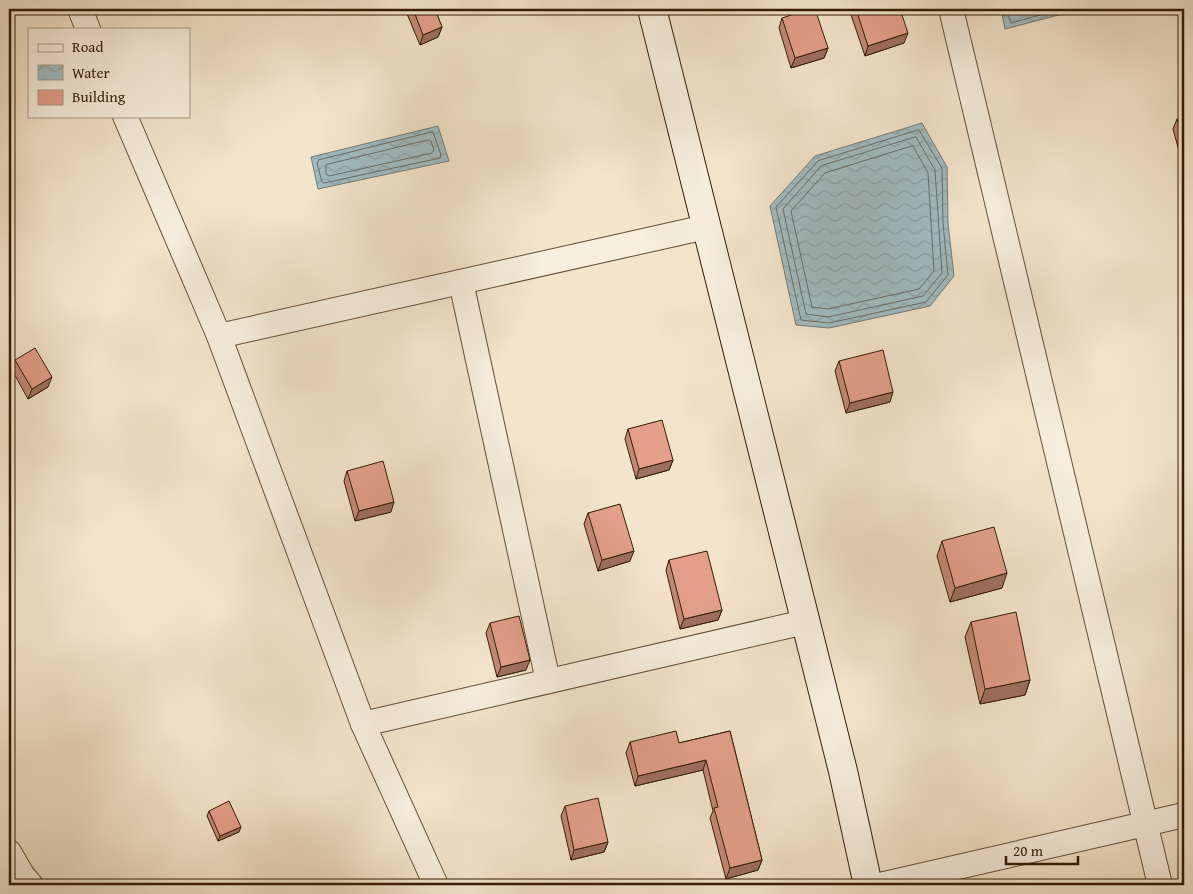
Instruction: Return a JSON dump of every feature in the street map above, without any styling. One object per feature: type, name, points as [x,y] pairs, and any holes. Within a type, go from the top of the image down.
[{"type":"street","points":[[80,9],[88,28]]},
{"type":"street","points":[[652,9],[805,622],[868,885]]},
{"type":"street","points":[[951,9],[1160,885]]},
{"type":"street","points":[[127,118],[219,336],[363,724],[436,885]]},
{"type":"street","points":[[219,336],[706,227]]},
{"type":"street","points":[[461,282],[548,681]]},
{"type":"street","points":[[363,724],[805,622]]},
{"type":"street","points":[[880,885],[1184,815]]},
{"type":"street","points":[[9,852],[23,876],[31,885]]},
{"type":"water","points":[[1001,9],[1082,9],[1005,29]]},
{"type":"water","points":[[922,123],[947,167],[948,223],[954,276],[930,306],[829,328],[796,325],[770,206],[815,156]]},
{"type":"water","points":[[438,126],[449,161],[318,189],[311,157]]},
{"type":"building","points":[[413,9],[435,9],[442,27],[423,35]]},
{"type":"building","points":[[815,9],[828,48],[795,58],[782,18]]},
{"type":"building","points":[[856,9],[900,9],[908,33],[868,46]]},
{"type":"building","points":[[1184,117],[1184,146],[1177,119]]},
{"type":"building","points":[[35,348],[52,377],[32,389],[15,360]]},
{"type":"building","points":[[883,350],[893,392],[850,403],[839,361]]},
{"type":"building","points":[[662,420],[673,460],[639,469],[628,429]]},
{"type":"building","points":[[383,461],[394,502],[359,511],[347,471]]},
{"type":"building","points":[[620,504],[634,551],[602,560],[588,513]]},
{"type":"building","points":[[994,527],[1007,573],[955,588],[942,541]]},
{"type":"building","points":[[707,551],[722,610],[684,619],[669,560]]},
{"type":"building","points":[[1016,612],[1030,680],[985,689],[971,622]]},
{"type":"building","points":[[519,616],[530,660],[501,667],[490,623]]},
{"type":"building","points":[[676,731],[679,743],[730,731],[762,860],[730,868],[714,808],[718,807],[706,760],[638,776],[630,742]]},
{"type":"building","points":[[598,798],[608,842],[574,850],[565,806]]},
{"type":"building","points":[[229,801],[241,827],[220,836],[209,811]]}]
